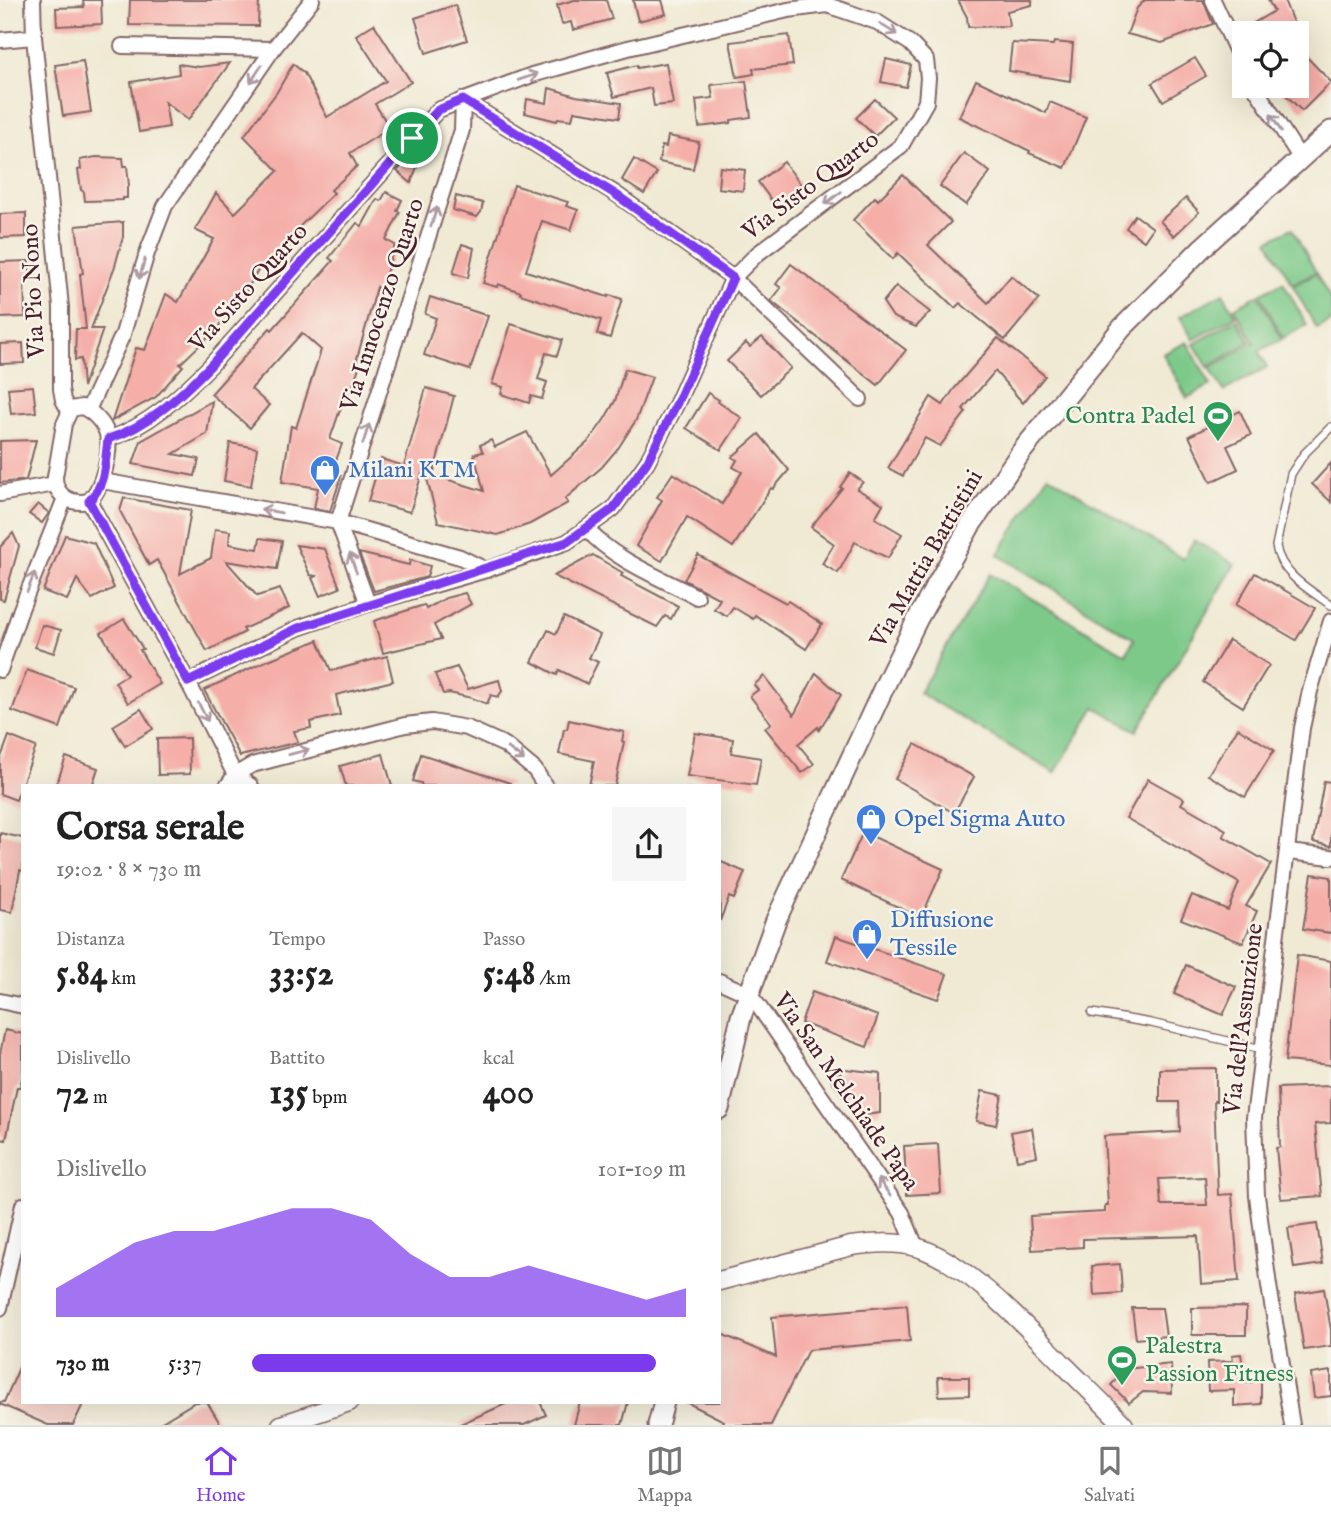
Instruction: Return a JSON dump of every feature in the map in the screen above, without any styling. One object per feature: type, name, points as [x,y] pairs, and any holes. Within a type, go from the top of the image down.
[{"type":"main road","name":"Via Mattia Battistini","points":[[721,1101],[748,994],[776,920],[918,618],[981,508],[1043,424],[1122,328],[1202,248],[1331,131]]},
{"type":"main road","points":[[658,1425],[663,1404]]},
{"type":"street","name":"Via Pio Nono","points":[[33,0],[34,37],[61,300],[61,389],[69,411]]},
{"type":"street","points":[[89,410],[123,334],[147,253],[165,206],[273,49],[312,0]]},
{"type":"street","points":[[1213,0],[1232,41]]},
{"type":"street","name":"Via Sisto Quarto","points":[[108,439],[126,432],[176,400],[210,366],[438,110],[532,75],[628,48],[788,10],[827,5],[877,22],[910,43],[926,60],[926,102],[901,146],[757,254],[733,278],[677,403],[647,462],[613,509],[567,542],[298,628],[188,682]]},
{"type":"street","points":[[0,40],[34,37]]},
{"type":"street","points":[[121,46],[273,49]]},
{"type":"street","points":[[1262,98],[1301,159]]},
{"type":"street","points":[[463,100],[615,194],[733,278],[860,399]]},
{"type":"street","name":"Via Innocenzo Quarto","points":[[338,522],[462,130],[463,100]]},
{"type":"street","points":[[78,407],[89,410],[102,425],[108,439],[102,481],[97,493],[89,501],[75,502],[65,498],[55,484],[58,452],[65,417],[69,411],[78,407]]},
{"type":"street","points":[[102,481],[338,522],[460,557],[486,570]]},
{"type":"street","points":[[0,494],[55,484]]},
{"type":"street","points":[[0,670],[65,498]]},
{"type":"street","points":[[89,501],[188,682],[231,780],[252,765],[405,725],[432,722],[467,728],[505,745],[535,770],[544,784]]},
{"type":"street","points":[[338,522],[368,604]]},
{"type":"street","points":[[587,529],[598,542],[612,552],[697,597]]},
{"type":"street","name":"Via dell'Assunzione","points":[[1292,1425],[1269,1286],[1256,1181],[1254,1118],[1304,715],[1331,621]]},
{"type":"street","points":[[1288,852],[1331,857]]},
{"type":"street","name":"Via San Melchiade Papa","points":[[721,982],[748,994],[801,1065],[901,1213],[916,1247]]},
{"type":"street","points":[[0,1001],[21,1006]]},
{"type":"street","points":[[0,1308],[21,1214]]},
{"type":"street","points":[[721,1280],[851,1246],[872,1244],[916,1247],[948,1263],[978,1284],[1124,1425]]},
{"type":"street","points":[[7,1279],[21,1282]]},
{"type":"street","points":[[281,1425],[343,1404]]},
{"type":"lane","points":[[1331,426],[1304,454],[1291,474],[1276,546],[1278,557],[1286,569],[1331,605]]},
{"type":"lane","points":[[1092,1013],[1151,1023],[1263,1049]]},
{"type":"green space","points":[[1292,228],[1316,272],[1292,284],[1268,241]]},
{"type":"green space","points":[[1316,273],[1331,300],[1331,322],[1317,329],[1293,286]]},
{"type":"green space","points":[[1283,282],[1307,325],[1283,338],[1260,294]]},
{"type":"green space","points":[[1223,293],[1236,316],[1193,340],[1180,317]]},
{"type":"green space","points":[[1258,295],[1282,339],[1259,351],[1267,367],[1224,391],[1210,368],[1254,343],[1234,308]]},
{"type":"green space","points":[[1237,319],[1250,342],[1208,367],[1194,344]]},
{"type":"green space","points":[[1187,342],[1211,385],[1187,398],[1163,354]]},
{"type":"green space","points":[[1048,475],[1183,559],[1194,540],[1235,564],[1137,731],[1095,707],[1055,773],[919,693],[990,574],[1126,654],[1134,639],[998,555]]},
{"type":"building","points":[[83,0],[101,0],[102,24],[57,26],[56,8],[84,7]]},
{"type":"building","points":[[130,0],[259,0],[258,26],[129,25]]},
{"type":"building","points":[[574,0],[606,0],[612,19],[573,30],[571,22],[562,24],[557,5]]},
{"type":"building","points":[[633,0],[662,0],[666,14],[638,21]]},
{"type":"building","points":[[958,0],[1032,0],[1032,5],[1007,11],[1009,26],[968,27],[967,17]]},
{"type":"building","points":[[1145,0],[1203,0],[1213,24],[1162,43],[1127,34],[1137,8]]},
{"type":"building","points":[[1268,0],[1284,0],[1292,21],[1257,21],[1274,11]]},
{"type":"building","points":[[455,5],[467,40],[426,53],[415,18]]},
{"type":"building","points":[[374,24],[411,82],[375,104],[390,128],[350,153],[357,166],[331,190],[334,193],[298,228],[301,232],[266,271],[260,267],[234,312],[228,309],[212,339],[207,338],[180,364],[183,366],[156,397],[112,421],[136,348],[145,350],[166,294],[178,302],[214,239],[195,230],[216,193],[235,213],[278,171],[244,136],[277,92],[293,64],[304,73],[327,117],[386,81],[356,35]]},
{"type":"building","points":[[789,35],[793,65],[753,69],[754,74],[737,77],[730,42]]},
{"type":"building","points":[[1054,42],[1073,44],[1070,81],[1009,71],[1012,43],[1053,45]]},
{"type":"building","points":[[1195,58],[1206,76],[1163,101],[1152,83]]},
{"type":"building","points":[[886,59],[911,65],[906,87],[881,82]]},
{"type":"building","points":[[1309,59],[1331,82],[1302,111],[1289,98],[1309,98]]},
{"type":"building","points":[[83,61],[91,112],[63,116],[55,65]]},
{"type":"building","points":[[230,63],[188,120],[165,102],[169,127],[139,132],[131,82],[179,74],[178,64],[199,67]]},
{"type":"building","points":[[666,63],[673,104],[654,106],[651,88],[614,97],[607,73],[637,65],[637,68]]},
{"type":"building","points":[[976,80],[1046,113],[1050,102],[1086,117],[1065,168],[959,117]]},
{"type":"building","points":[[746,81],[751,117],[731,120],[731,123],[699,127],[696,100],[713,98],[711,85]]},
{"type":"building","points":[[549,88],[576,96],[621,103],[619,118],[574,111],[572,120],[558,118],[557,121],[525,113],[527,99],[547,103]]},
{"type":"building","points":[[875,99],[894,117],[875,136],[856,118]]},
{"type":"building","points":[[668,136],[699,142],[693,169],[659,162],[662,146],[666,147]]},
{"type":"building","points":[[415,151],[421,156],[411,183],[397,171]]},
{"type":"building","points":[[964,153],[990,172],[966,205],[940,186]]},
{"type":"building","points":[[96,157],[123,158],[124,166],[127,166],[129,186],[127,198],[85,201],[78,170],[81,169],[80,160]]},
{"type":"building","points":[[634,159],[657,173],[644,194],[622,180]]},
{"type":"building","points":[[784,162],[802,186],[775,205],[758,182]]},
{"type":"building","points":[[720,167],[745,170],[743,191],[718,188]]},
{"type":"building","points":[[903,175],[951,222],[928,245],[988,303],[1011,276],[1039,299],[1005,340],[960,303],[955,308],[898,253],[893,259],[853,220],[875,197],[878,200]]},
{"type":"building","points":[[514,185],[568,202],[566,206],[578,210],[571,230],[542,221],[526,271],[622,299],[610,338],[597,334],[601,320],[520,294],[521,292],[498,284],[497,287],[483,283]]},
{"type":"building","points":[[386,192],[402,200],[397,211],[400,212],[386,240],[395,245],[381,289],[377,287],[356,362],[360,364],[351,391],[347,390],[330,439],[342,444],[331,474],[341,476],[337,489],[330,511],[314,508],[318,488],[282,482],[291,426],[296,428],[321,350],[302,333],[251,389],[269,405],[250,428],[211,394],[333,261],[329,258],[357,223],[362,226],[377,199],[381,201]]},
{"type":"building","points":[[456,196],[483,203],[477,217],[453,210]]},
{"type":"building","points":[[1186,198],[1199,212],[1174,236],[1160,221]]},
{"type":"building","points":[[26,213],[26,237],[0,238],[0,214]]},
{"type":"building","points":[[1135,215],[1153,228],[1144,241],[1126,228]]},
{"type":"building","points":[[123,222],[123,237],[115,266],[91,329],[103,329],[83,387],[81,359],[75,360],[76,329],[86,329],[80,274],[83,273],[76,226]]},
{"type":"building","points":[[462,244],[474,248],[468,278],[453,273]]},
{"type":"building","points":[[29,261],[31,278],[24,278],[25,317],[0,318],[0,262]]},
{"type":"building","points":[[791,264],[906,350],[878,385],[771,301],[781,288],[776,284]]},
{"type":"building","points":[[896,286],[930,312],[916,327],[893,317],[883,302]]},
{"type":"building","points":[[430,297],[488,316],[470,370],[424,355],[436,318],[425,314]]},
{"type":"building","points":[[511,324],[562,340],[557,356],[546,353],[538,379],[547,382],[542,399],[531,396],[529,403],[501,394],[503,387],[492,384]]},
{"type":"building","points":[[762,337],[791,368],[761,395],[727,361],[746,343],[750,347]]},
{"type":"building","points":[[998,338],[1045,376],[1023,403],[995,371],[963,409],[966,412],[940,446],[925,438],[903,476],[888,468],[931,397],[943,405]]},
{"type":"building","points":[[23,343],[24,363],[0,364],[0,344]]},
{"type":"building","points":[[625,369],[652,377],[636,420],[602,467],[565,499],[568,503],[530,524],[498,535],[438,522],[424,467],[410,512],[368,501],[381,459],[404,466],[426,388],[454,396],[433,475],[484,491],[474,454],[483,452],[480,445],[491,440],[495,447],[527,432],[551,475],[588,442],[604,420],[615,401]]},
{"type":"building","points":[[33,386],[36,412],[11,414],[8,388]]},
{"type":"building","points":[[708,393],[742,418],[721,450],[686,428]]},
{"type":"building","points":[[212,401],[207,434],[173,454],[199,459],[195,476],[133,464],[141,441]]},
{"type":"building","points":[[1240,411],[1251,435],[1227,446],[1238,469],[1211,482],[1189,436]]},
{"type":"building","points":[[759,434],[789,470],[773,489],[771,488],[733,547],[687,517],[662,561],[636,546],[662,500],[657,497],[673,473],[722,504],[742,472],[733,467],[737,460],[732,457]]},
{"type":"building","points":[[36,440],[26,480],[0,483],[0,441]]},
{"type":"building","points":[[230,443],[257,448],[251,486],[224,481]]},
{"type":"building","points":[[1331,463],[1331,502],[1312,484]]},
{"type":"building","points":[[850,473],[863,482],[857,489],[883,504],[875,518],[902,534],[888,558],[855,542],[838,573],[822,564],[834,544],[811,527],[842,488],[840,487]]},
{"type":"building","points":[[124,498],[191,510],[180,574],[211,558],[215,529],[230,531],[229,544],[258,549],[260,538],[282,541],[277,569],[226,561],[257,596],[280,589],[289,608],[243,629],[245,632],[207,651],[157,560],[149,565],[120,511]]},
{"type":"building","points":[[38,504],[49,513],[42,523],[29,514]]},
{"type":"building","points":[[13,533],[19,546],[4,600],[0,599],[0,547]]},
{"type":"building","points":[[65,535],[94,543],[114,588],[92,599],[77,579],[67,600],[43,591]]},
{"type":"building","points":[[296,545],[325,549],[340,588],[320,596],[312,578],[316,576],[310,575]]},
{"type":"building","points":[[359,553],[409,565],[410,560],[430,566],[427,577],[374,591]]},
{"type":"building","points":[[593,555],[623,573],[621,576],[678,606],[671,619],[665,616],[657,627],[554,576]]},
{"type":"building","points":[[698,555],[786,603],[788,601],[822,624],[806,649],[755,615],[753,619],[733,607],[727,616],[714,609],[720,599],[684,580]]},
{"type":"building","points":[[1255,573],[1315,608],[1296,640],[1236,605]]},
{"type":"building","points":[[465,593],[471,604],[434,625],[441,639],[383,653],[374,621],[424,605],[426,609],[446,598]]},
{"type":"building","points":[[564,617],[600,635],[589,658],[598,662],[587,684],[559,670],[557,675],[532,662],[548,630],[556,634]]},
{"type":"building","points":[[124,619],[160,684],[128,703],[115,682],[127,675],[101,633]]},
{"type":"building","points":[[42,625],[61,630],[54,653],[35,647]]},
{"type":"building","points":[[318,640],[331,671],[387,656],[393,681],[336,695],[340,715],[310,722],[311,728],[294,731],[298,742],[240,756],[204,690]]},
{"type":"building","points":[[1229,640],[1269,665],[1243,707],[1203,682]]},
{"type":"building","points":[[457,667],[468,689],[499,680],[502,691],[498,697],[491,695],[487,704],[472,698],[443,694],[435,674]]},
{"type":"building","points":[[27,670],[74,687],[60,728],[12,711]]},
{"type":"building","points":[[816,673],[841,695],[819,730],[818,727],[798,744],[814,764],[802,773],[765,728],[771,723],[750,696],[758,690],[754,685],[764,676],[794,715]]},
{"type":"building","points":[[141,709],[153,729],[125,746],[113,726]]},
{"type":"building","points":[[569,720],[624,732],[615,784],[589,784],[594,761],[559,754],[564,729],[567,729]]},
{"type":"building","points":[[1238,728],[1274,750],[1245,797],[1208,775]]},
{"type":"building","points":[[695,733],[733,739],[731,753],[761,758],[756,785],[687,776]]},
{"type":"building","points":[[9,736],[36,747],[16,800],[0,794],[0,760]]},
{"type":"building","points":[[189,738],[190,774],[158,775],[157,739]]},
{"type":"building","points":[[915,744],[974,777],[954,813],[895,779]]},
{"type":"building","points":[[383,754],[391,784],[345,784],[340,766]]},
{"type":"building","points":[[421,754],[510,783],[421,784],[413,781]]},
{"type":"building","points":[[66,757],[98,768],[93,784],[57,784]]},
{"type":"building","points":[[1148,779],[1184,799],[1181,804],[1226,830],[1223,836],[1271,864],[1246,906],[1257,911],[1243,943],[1181,919],[1192,895],[1228,910],[1239,883],[1126,818]]},
{"type":"building","points":[[1324,781],[1331,782],[1331,846],[1313,842]]},
{"type":"building","points":[[863,832],[943,869],[921,918],[841,880]]},
{"type":"building","points":[[0,833],[21,838],[21,870],[12,912],[0,910]]},
{"type":"building","points":[[721,862],[745,872],[734,899],[729,897],[721,918]]},
{"type":"building","points":[[1312,874],[1331,877],[1331,933],[1303,929]]},
{"type":"building","points":[[836,936],[947,974],[938,999],[827,961]]},
{"type":"building","points":[[1297,955],[1331,961],[1331,1065],[1285,1061]]},
{"type":"building","points":[[1186,965],[1236,987],[1223,1015],[1174,994]]},
{"type":"building","points":[[812,992],[878,1016],[867,1047],[801,1023]]},
{"type":"building","points":[[5,1030],[21,1034],[21,1083],[20,1087],[17,1087],[6,1140],[0,1139],[0,1054]]},
{"type":"building","points":[[1216,1068],[1214,1101],[1218,1195],[1232,1194],[1239,1281],[1201,1284],[1198,1236],[1083,1239],[1083,1247],[1032,1250],[1030,1216],[1105,1212],[1105,1205],[1108,1205],[1104,1136],[1180,1132],[1179,1102],[1160,1102],[1160,1069]],"holes":[[[1205,1177],[1207,1205],[1161,1205],[1159,1179]]]},
{"type":"building","points":[[845,1069],[880,1073],[880,1113],[856,1116],[831,1079]]},
{"type":"building","points":[[1331,1086],[1331,1123],[1315,1124],[1322,1196],[1281,1199],[1276,1148],[1280,1147],[1278,1088]]},
{"type":"building","points":[[982,1091],[1002,1095],[996,1125],[976,1121]]},
{"type":"building","points":[[1032,1128],[1037,1156],[1017,1160],[1011,1132]]},
{"type":"building","points":[[938,1144],[941,1193],[907,1195],[904,1146]]},
{"type":"building","points":[[1317,1224],[1323,1264],[1294,1268],[1288,1228]]},
{"type":"building","points":[[1120,1264],[1122,1293],[1094,1295],[1092,1266]]},
{"type":"building","points":[[1324,1289],[1331,1346],[1304,1350],[1295,1294]]},
{"type":"building","points":[[907,1305],[910,1341],[808,1350],[771,1425],[722,1425],[724,1421],[690,1404],[721,1404],[721,1334],[776,1357],[772,1317]]},
{"type":"building","points":[[1246,1307],[1246,1335],[1192,1335],[1192,1308]]},
{"type":"building","points":[[1132,1308],[1162,1308],[1166,1336],[1136,1339]]},
{"type":"building","points":[[1241,1354],[1246,1383],[1261,1381],[1261,1404],[1234,1406],[1234,1390],[1208,1391],[1207,1362],[1233,1361],[1232,1355]]},
{"type":"building","points":[[21,1364],[21,1404],[83,1404],[73,1425],[48,1425],[0,1404],[4,1402]]},
{"type":"building","points":[[1171,1364],[1172,1393],[1143,1392],[1129,1403],[1111,1385],[1126,1369]]},
{"type":"building","points":[[1331,1371],[1331,1396],[1314,1398],[1311,1374]]},
{"type":"building","points":[[938,1377],[969,1377],[969,1395],[939,1396]]},
{"type":"building","points":[[192,1404],[208,1404],[221,1425],[157,1425]]},
{"type":"building","points":[[505,1404],[541,1404],[546,1415],[524,1425],[458,1425]]},
{"type":"building","points":[[579,1404],[627,1404],[622,1425],[574,1425]]},
{"type":"place","name":"Contra Padel","points":[[1218,443]]},
{"type":"place","name":"Milani KTM","points":[[325,497]]},
{"type":"place","name":"Opel Sigma Auto","points":[[871,846]]},
{"type":"place","name":"Diffusione Tessile","points":[[867,961]]},
{"type":"place","name":"Palestra Passion Fitness","points":[[1122,1387]]},
{"type":"route","points":[[463,100],[615,194],[733,278],[677,403],[647,462],[613,509],[567,542],[298,628],[188,682],[89,501],[97,493],[102,481],[108,439],[126,432],[176,400],[210,366],[412,138],[438,110],[463,100]]}]
